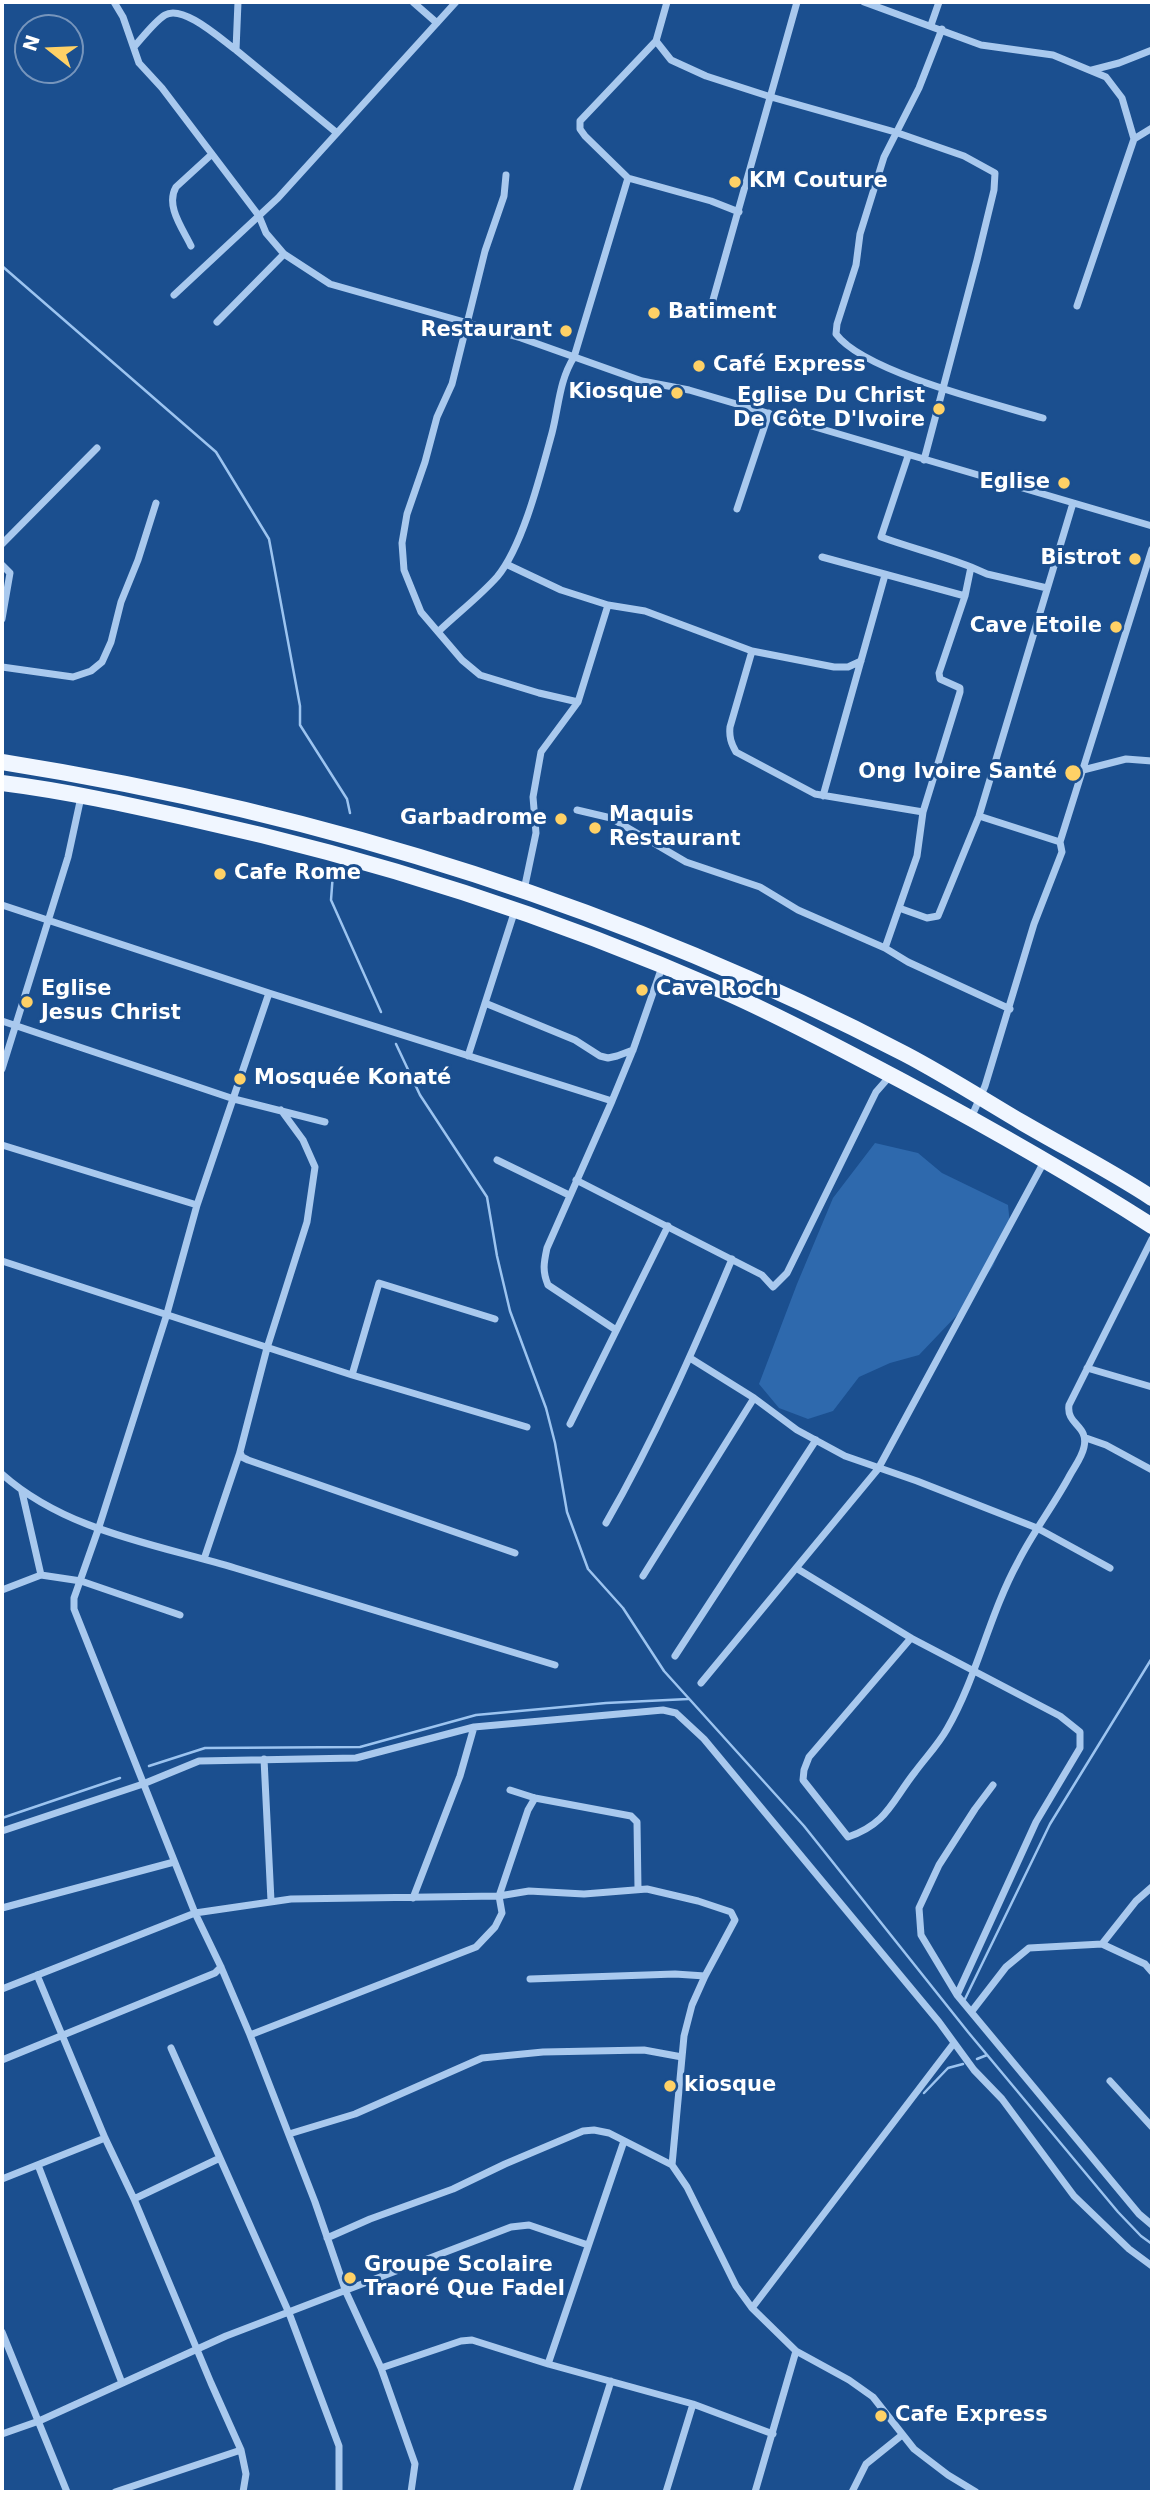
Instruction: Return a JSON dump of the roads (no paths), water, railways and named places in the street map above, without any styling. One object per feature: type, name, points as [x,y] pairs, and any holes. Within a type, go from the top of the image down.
[{"type":"main road","points":[[2,762],[86,775],[335,831],[425,857],[652,938],[775,991],[907,1055],[1152,1198]]},
{"type":"main road","points":[[2,783],[217,824],[328,851],[515,910],[662,966],[801,1028],[891,1075],[1045,1160],[1152,1226]]},
{"type":"street","points":[[114,2],[123,18],[139,63],[162,88],[259,216],[266,233],[284,254],[330,284],[468,322],[642,381],[689,390],[1152,526]]},
{"type":"street","points":[[236,50],[238,2]]},
{"type":"street","points":[[413,2],[436,23]]},
{"type":"street","points":[[174,295],[259,216],[456,2]]},
{"type":"street","points":[[667,2],[656,41],[580,121],[580,129],[628,178],[711,201],[739,212]]},
{"type":"street","points":[[711,307],[797,2]]},
{"type":"street","points":[[864,2],[981,45],[1053,55],[1106,77],[1122,98],[1134,139],[1077,306]]},
{"type":"street","points":[[931,25],[939,2]]},
{"type":"street","points":[[134,47],[165,15],[174,12],[186,14],[236,50],[337,133]]},
{"type":"street","points":[[942,29],[919,88],[884,157],[860,233],[856,265],[836,334],[842,342],[867,359],[943,388],[1043,418]]},
{"type":"street","points":[[656,41],[671,60],[706,76],[895,132],[964,156],[995,173],[996,180],[988,214],[924,460]]},
{"type":"street","points":[[1091,70],[1152,50]]},
{"type":"street","points":[[1134,139],[1152,128]]},
{"type":"street","points":[[191,246],[174,210],[173,193],[176,187],[212,154]]},
{"type":"street","points":[[506,175],[504,196],[485,251],[452,384],[437,417],[425,463],[407,514],[402,543],[404,570],[421,612],[462,660],[480,675],[578,702]]},
{"type":"street","points":[[439,631],[497,577],[523,528],[552,432],[561,382],[574,357],[628,178]]},
{"type":"street","points":[[217,322],[284,254]]},
{"type":"street","points":[[737,509],[769,413]]},
{"type":"street","points":[[2,544],[97,448]]},
{"type":"street","points":[[908,456],[881,537],[944,556],[987,574],[1047,588]]},
{"type":"street","points":[[2,667],[73,677],[91,671],[102,662],[156,503]]},
{"type":"street","points":[[899,908],[927,918],[939,916],[979,816],[1073,503]]},
{"type":"street","points":[[971,1118],[981,1098],[1010,1009],[1034,924],[1062,852],[1060,842],[1152,549]]},
{"type":"street","points":[[822,557],[965,596]]},
{"type":"street","points":[[506,564],[561,590],[608,605],[645,611],[752,651],[834,667],[848,667],[861,661]]},
{"type":"street","points":[[2,565],[10,573],[2,619]]},
{"type":"street","points":[[885,948],[917,856],[923,812],[960,692],[956,685],[940,679],[939,673],[965,596],[971,567]]},
{"type":"street","points":[[823,796],[885,575]]},
{"type":"street","points":[[524,891],[536,833],[533,797],[541,752],[578,702],[608,605]]},
{"type":"street","points":[[752,651],[730,727],[729,735],[736,751],[823,796],[923,812]]},
{"type":"street","points":[[1083,770],[1126,758],[1152,761]]},
{"type":"street","points":[[2,1069],[68,858],[81,796]]},
{"type":"street","points":[[577,810],[611,818],[685,862],[760,887],[798,910],[885,948],[908,962],[1010,1009]]},
{"type":"street","points":[[979,816],[1060,842]]},
{"type":"street","points":[[2,905],[269,993],[612,1101]]},
{"type":"street","points":[[468,1056],[515,910]]},
{"type":"street","points":[[616,1330],[548,1285],[543,1274],[547,1248],[633,1050],[662,966]]},
{"type":"street","points":[[269,993],[197,1205],[166,1317],[99,1530],[74,1598],[74,1609],[195,1913],[250,2035],[346,2292],[381,2368],[415,2464],[411,2492]]},
{"type":"street","points":[[485,1003],[564,1035],[600,1056],[608,1058],[633,1050]]},
{"type":"street","points":[[2,1021],[234,1099],[325,1122]]},
{"type":"street","points":[[576,1180],[762,1275],[773,1287],[787,1273],[876,1092],[891,1075]]},
{"type":"street","points":[[204,1559],[240,1451],[267,1348],[307,1222],[315,1167],[303,1140],[281,1110]]},
{"type":"street","points":[[2,1146],[197,1205]]},
{"type":"street","points":[[497,1160],[569,1195]]},
{"type":"street","points":[[701,1683],[878,1469],[1045,1160]]},
{"type":"street","points":[[570,1424],[668,1226]]},
{"type":"street","points":[[911,1638],[809,1757],[803,1770],[803,1780],[848,1837],[866,1831],[893,1806],[948,1727],[974,1670],[1005,1587],[1084,1450],[1084,1431],[1069,1416],[1069,1405],[1152,1239]]},
{"type":"street","points":[[606,1523],[631,1480],[690,1358],[732,1259]]},
{"type":"street","points":[[2,1261],[352,1376],[527,1427]]},
{"type":"street","points":[[352,1376],[379,1283],[495,1319]]},
{"type":"street","points":[[690,1358],[754,1398],[781,1419],[845,1456],[1037,1528],[1110,1568]]},
{"type":"street","points":[[1087,1368],[1152,1387]]},
{"type":"street","points":[[643,1576],[754,1398]]},
{"type":"street","points":[[1086,1438],[1107,1445],[1152,1471]]},
{"type":"street","points":[[676,1656],[816,1440]]},
{"type":"street","points":[[240,1451],[242,1457],[248,1460],[515,1553]]},
{"type":"street","points":[[2,1474],[22,1492],[99,1530],[555,1665]]},
{"type":"street","points":[[22,1492],[41,1575]]},
{"type":"street","points":[[796,1568],[911,1638],[1060,1716],[1080,1732],[1080,1748],[1035,1822],[957,1995]]},
{"type":"street","points":[[2,1590],[41,1575],[81,1581],[180,1615]]},
{"type":"street","points":[[2,1831],[143,1784],[199,1761],[356,1758],[474,1727],[663,1710],[676,1713],[704,1739],[974,2070],[1002,2099],[1074,2196],[1129,2249],[1152,2266]]},
{"type":"street","points":[[413,1898],[460,1776],[474,1727]]},
{"type":"street","points":[[264,1759],[271,1901]]},
{"type":"street","points":[[993,1785],[939,1865],[919,1908],[921,1935],[957,1995],[1139,2214],[1152,2225]]},
{"type":"street","points":[[510,1790],[535,1798],[631,1816],[637,1822],[638,1889]]},
{"type":"street","points":[[250,2035],[476,1947],[495,1927],[502,1913],[499,1896],[528,1810],[535,1798]]},
{"type":"street","points":[[2,1908],[174,1862]]},
{"type":"street","points":[[1102,1944],[1136,1901],[1152,1887]]},
{"type":"street","points":[[2,1989],[195,1913],[271,1901],[499,1896],[529,1891],[584,1894],[638,1889],[654,1890],[698,1901],[734,1915],[733,1925],[692,2006],[684,2036],[672,2165]]},
{"type":"street","points":[[972,2011],[1006,1967],[1029,1948],[1102,1944],[1145,1964],[1152,1972]]},
{"type":"street","points":[[2,2060],[215,1973],[221,1967]]},
{"type":"street","points":[[530,1979],[675,1974],[705,1976]]},
{"type":"street","points":[[37,1975],[241,2450],[246,2474],[243,2492]]},
{"type":"street","points":[[673,2038],[684,2036]]},
{"type":"street","points":[[752,2308],[954,2043]]},
{"type":"street","points":[[172,2048],[289,2313],[339,2446],[339,2492]]},
{"type":"street","points":[[289,2134],[355,2114],[482,2058],[543,2052],[644,2050],[682,2057]]},
{"type":"street","points":[[1110,2081],[1152,2127]]},
{"type":"street","points":[[327,2238],[370,2219],[453,2189],[583,2131],[600,2131],[672,2165],[687,2187],[736,2286],[752,2308],[796,2351],[849,2380],[873,2398],[902,2435],[929,2462],[976,2492]]},
{"type":"street","points":[[2,2179],[105,2138]]},
{"type":"street","points":[[548,2364],[624,2141]]},
{"type":"street","points":[[134,2199],[220,2158]]},
{"type":"street","points":[[38,2165],[122,2383]]},
{"type":"street","points":[[2,2434],[39,2421],[197,2348],[511,2227],[529,2225],[588,2245]]},
{"type":"street","points":[[2,2332],[66,2492]]},
{"type":"street","points":[[381,2368],[461,2341],[472,2340],[693,2404],[773,2434]]},
{"type":"street","points":[[754,2492],[796,2351]]},
{"type":"street","points":[[576,2492],[611,2381]]},
{"type":"street","points":[[666,2492],[693,2404]]},
{"type":"street","points":[[852,2492],[866,2464],[902,2435]]},
{"type":"street","points":[[115,2492],[241,2450]]},
{"type":"waterway","points":[[2,266],[216,452],[269,539],[300,706],[300,725],[347,799],[350,813]]},
{"type":"waterway","points":[[333,873],[331,900],[381,1012]]},
{"type":"waterway","points":[[396,1044],[420,1095],[487,1197],[510,1311],[546,1408],[567,1512],[588,1569],[623,1608],[664,1671],[804,1826],[968,2032],[1118,2212],[1152,2244]]},
{"type":"waterway","points":[[965,1999],[1050,1824],[1152,1658]]},
{"type":"waterway","points":[[149,1766],[205,1748],[360,1747],[476,1715],[606,1703],[688,1699]]},
{"type":"waterway","points":[[2,1818],[120,1778]]},
{"type":"waterway","points":[[977,2059],[987,2055]]},
{"type":"waterway","points":[[924,2093],[948,2068],[963,2064]]},
{"type":"place","name":"KM Couture","points":[[735,182]]},
{"type":"place","name":"Batiment","points":[[654,313]]},
{"type":"place","name":"Restaurant","points":[[566,331]]},
{"type":"place","name":"Café Express","points":[[699,366]]},
{"type":"place","name":"Kiosque","points":[[677,393]]},
{"type":"place","name":"Eglise Du Christ De Côte D'Ivoire","points":[[939,409]]},
{"type":"place","name":"Eglise","points":[[1064,483]]},
{"type":"place","name":"Bistrot","points":[[1135,559]]},
{"type":"place","name":"Cave Etoile","points":[[1116,627]]},
{"type":"place","name":"Ong Ivoire Santé","points":[[1073,773]]},
{"type":"place","name":"Garbadrome","points":[[561,819]]},
{"type":"place","name":"Maquis Restaurant","points":[[595,828]]},
{"type":"place","name":"Cafe Rome","points":[[220,874]]},
{"type":"place","name":"Cave Roch","points":[[642,990]]},
{"type":"place","name":"Eglise Jesus Christ","points":[[27,1002]]},
{"type":"place","name":"Mosquée Konaté","points":[[240,1079]]},
{"type":"place","name":"kiosque","points":[[670,2086]]},
{"type":"place","name":"Groupe Scolaire Traoré Que Fadel","points":[[350,2278]]},
{"type":"place","name":"Cafe Express","points":[[881,2416]]}]
